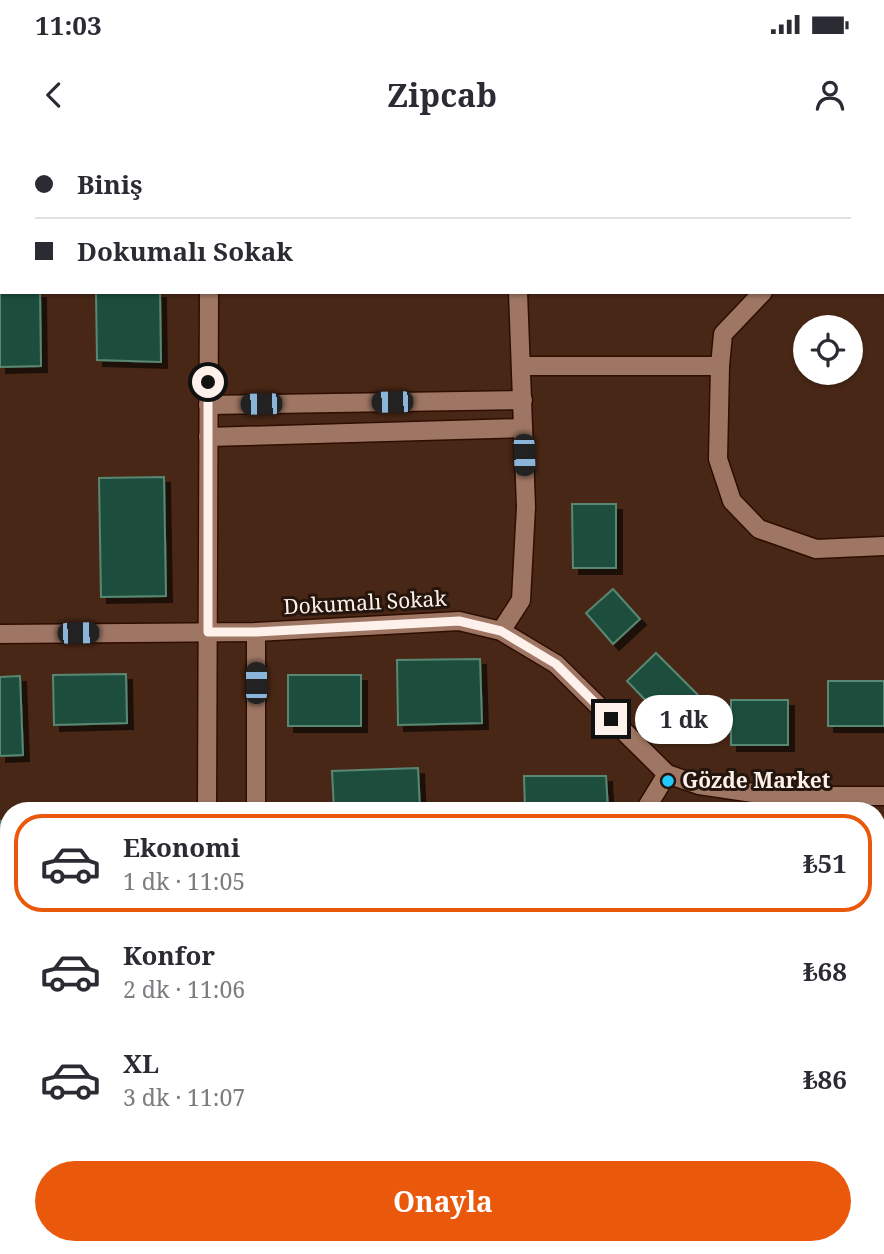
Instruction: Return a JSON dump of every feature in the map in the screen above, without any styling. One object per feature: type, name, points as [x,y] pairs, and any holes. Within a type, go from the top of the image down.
[{"type":"street","points":[[207,802],[209,294]]},
{"type":"street","points":[[501,631],[521,600],[526,507],[518,294]]},
{"type":"street","points":[[761,294],[723,334],[719,459],[733,501],[759,529],[816,549],[884,547]]},
{"type":"street","points":[[521,366],[720,366]]},
{"type":"street","points":[[208,405],[523,400]]},
{"type":"street","points":[[208,437],[523,428]]},
{"type":"street","name":"Dokumalı Sokak","points":[[0,634],[256,632],[459,621],[501,631],[556,664],[667,774],[699,785],[775,796],[884,796]]},
{"type":"street","points":[[256,632],[256,802]]},
{"type":"street","points":[[650,802],[667,774]]},
{"type":"building","points":[[0,294],[40,294],[41,366],[0,367]]},
{"type":"building","points":[[96,294],[160,294],[161,362],[97,360]]},
{"type":"building","points":[[164,477],[166,596],[101,597],[99,478]]},
{"type":"building","points":[[572,504],[616,504],[616,568],[573,568]]},
{"type":"building","points":[[613,589],[640,619],[613,644],[586,613]]},
{"type":"building","points":[[656,653],[705,702],[675,731],[627,681]]},
{"type":"building","points":[[480,659],[482,723],[398,725],[397,660]]},
{"type":"building","points":[[126,674],[127,723],[54,725],[53,675]]},
{"type":"building","points":[[288,675],[361,675],[361,726],[288,726]]},
{"type":"building","points":[[20,676],[23,755],[0,756],[0,677]]},
{"type":"building","points":[[828,681],[884,681],[884,726],[828,726]]},
{"type":"building","points":[[731,700],[788,700],[788,745],[731,745]]},
{"type":"building","points":[[418,768],[420,802],[334,802],[332,771]]},
{"type":"building","points":[[524,776],[606,776],[608,802],[525,802]]},
{"type":"place","name":"Gözde Market","points":[[668,781]]},
{"type":"route","points":[[208,382],[208,632],[256,632],[459,621],[501,631],[556,664],[611,719]]}]
